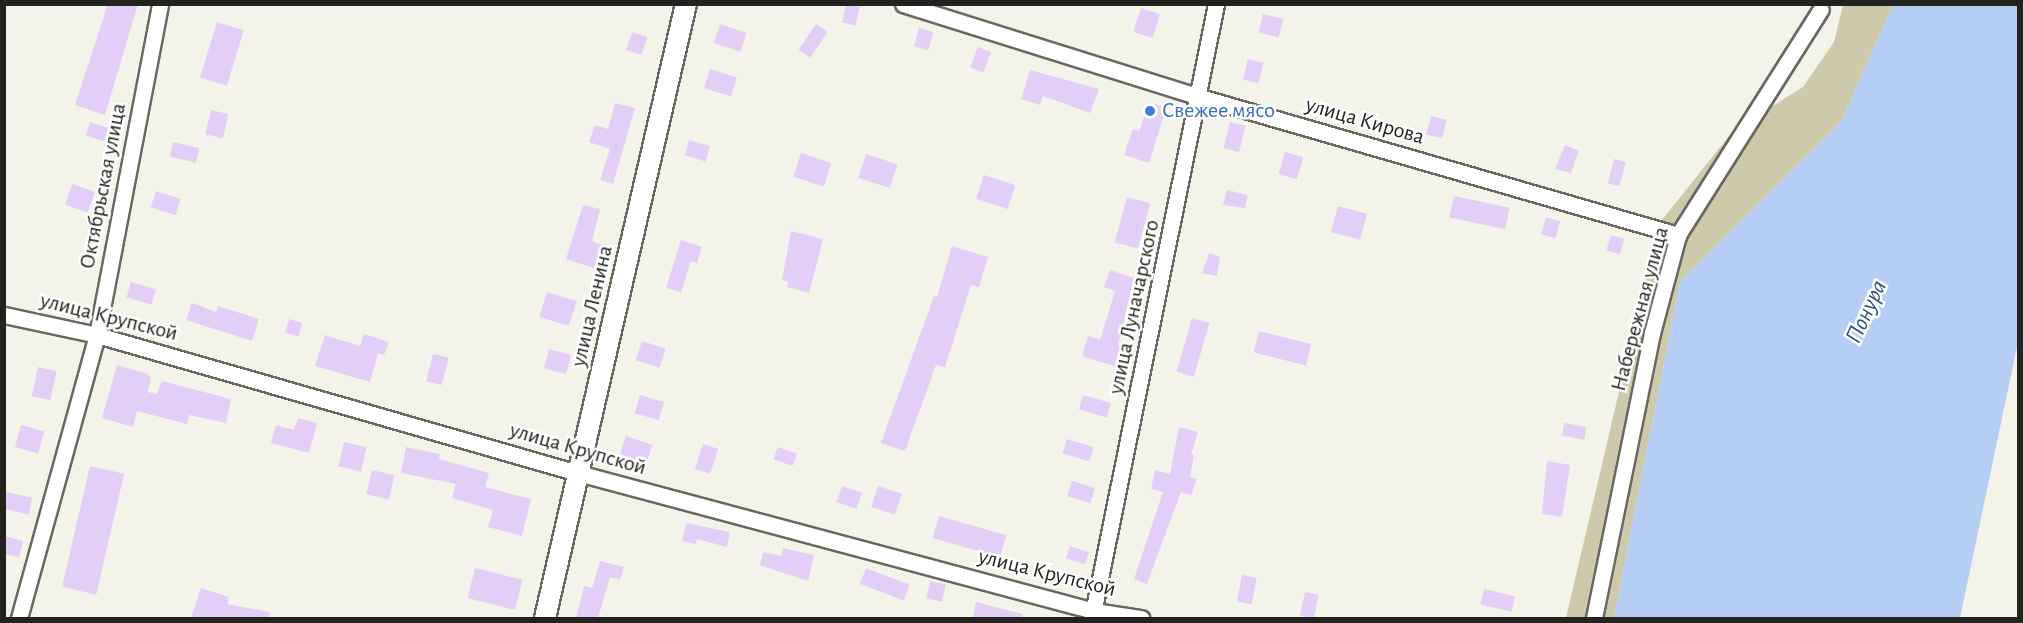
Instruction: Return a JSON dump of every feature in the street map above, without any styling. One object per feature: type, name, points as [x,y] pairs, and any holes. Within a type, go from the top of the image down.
[{"type":"street","name":"Октябрьская улица","points":[[19,618],[97,334],[160,4]]},
{"type":"street","name":"улица Ленина","points":[[545,618],[686,4]]},
{"type":"street","name":"улица Кирова","points":[[903,4],[1200,97],[1678,235]]},
{"type":"street","name":"улица Луначарского","points":[[1093,615],[1200,97],[1216,4]]},
{"type":"street","name":"Набережная улица","points":[[1594,618],[1652,333],[1678,235],[1821,9]]},
{"type":"street","name":"улица Крупской","points":[[4,315],[97,334],[578,473],[1093,615],[1141,618]]},
{"type":"shaded area","points":[[1843,5],[1893,5],[1841,122],[1680,282],[1614,618],[1566,618],[1658,225],[1733,131],[1803,87],[1834,42]]},
{"type":"water","name":"Понура","points":[[1893,5],[2018,5],[2018,342],[1960,618],[1614,618],[1680,282],[1841,122]]},
{"type":"building","points":[[108,4],[138,4],[105,115],[75,105]]},
{"type":"building","points":[[846,4],[860,7],[856,25],[842,23]]},
{"type":"building","points":[[1141,8],[1160,14],[1152,38],[1133,32]]},
{"type":"building","points":[[1263,14],[1283,19],[1279,38],[1258,32]]},
{"type":"building","points":[[217,22],[244,30],[227,86],[200,77]]},
{"type":"building","points":[[720,24],[747,33],[740,52],[714,43]]},
{"type":"building","points":[[816,24],[828,32],[810,58],[799,50]]},
{"type":"building","points":[[919,28],[933,32],[928,50],[914,46]]},
{"type":"building","points":[[632,32],[647,37],[641,55],[626,50]]},
{"type":"building","points":[[978,47],[991,52],[983,73],[970,68]]},
{"type":"building","points":[[1248,59],[1264,63],[1258,83],[1243,79]]},
{"type":"building","points":[[710,69],[737,77],[731,96],[704,88]]},
{"type":"building","points":[[1030,70],[1099,89],[1090,113],[1043,96],[1040,105],[1021,99]]},
{"type":"building","points":[[1150,102],[1166,108],[1149,163],[1124,155],[1133,129],[1139,131]]},
{"type":"building","points":[[615,103],[635,108],[613,184],[600,180],[610,149],[589,142],[595,125],[608,129]]},
{"type":"building","points":[[211,110],[229,114],[223,138],[205,134]]},
{"type":"building","points":[[1431,116],[1447,120],[1442,138],[1426,134]]},
{"type":"building","points":[[90,122],[108,128],[104,141],[86,135]]},
{"type":"building","points":[[1230,122],[1246,126],[1239,152],[1223,148]]},
{"type":"building","points":[[689,140],[710,146],[706,161],[685,155]]},
{"type":"building","points":[[173,142],[199,148],[196,163],[170,157]]},
{"type":"building","points":[[1565,145],[1579,151],[1571,173],[1555,169]]},
{"type":"building","points":[[1285,152],[1303,157],[1297,179],[1279,174]]},
{"type":"building","points":[[801,153],[831,163],[824,187],[793,177]]},
{"type":"building","points":[[866,154],[897,164],[890,188],[858,178]]},
{"type":"building","points":[[1614,159],[1626,162],[1620,186],[1608,183]]},
{"type":"building","points":[[984,175],[1015,185],[1008,209],[976,199]]},
{"type":"building","points":[[72,184],[95,192],[88,213],[65,205]]},
{"type":"building","points":[[1227,190],[1248,195],[1245,208],[1223,205]]},
{"type":"building","points":[[156,191],[181,199],[175,215],[151,207]]},
{"type":"building","points":[[1454,196],[1510,208],[1505,229],[1449,218]]},
{"type":"building","points":[[1127,197],[1150,203],[1138,249],[1115,242]]},
{"type":"building","points":[[583,205],[600,209],[592,241],[602,245],[594,268],[566,259]]},
{"type":"building","points":[[1338,206],[1367,214],[1360,240],[1331,232]]},
{"type":"building","points":[[1546,217],[1560,221],[1555,238],[1541,234]]},
{"type":"building","points":[[791,231],[823,239],[809,293],[787,287],[788,282],[782,280]]},
{"type":"building","points":[[1611,235],[1624,239],[1620,254],[1606,250]]},
{"type":"building","points":[[681,240],[702,247],[697,263],[691,261],[681,292],[666,288]]},
{"type":"building","points":[[952,246],[988,257],[979,287],[971,285],[945,367],[936,365],[905,451],[881,443],[934,296],[937,297]]},
{"type":"building","points":[[1209,253],[1220,257],[1217,276],[1202,273]]},
{"type":"building","points":[[1110,270],[1134,278],[1118,346],[1129,349],[1123,369],[1082,356],[1088,336],[1100,340],[1115,291],[1104,287]]},
{"type":"building","points":[[131,282],[156,289],[152,305],[127,297]]},
{"type":"building","points":[[547,292],[577,301],[569,326],[539,317]]},
{"type":"building","points":[[192,303],[216,312],[218,306],[259,319],[252,341],[186,320]]},
{"type":"building","points":[[1192,318],[1209,323],[1194,377],[1177,372]]},
{"type":"building","points":[[289,319],[302,323],[298,336],[285,332]]},
{"type":"building","points":[[1259,331],[1311,344],[1306,365],[1254,352]]},
{"type":"building","points":[[364,334],[389,342],[384,355],[378,353],[370,382],[315,366],[325,335],[360,346]]},
{"type":"building","points":[[642,341],[666,349],[660,368],[636,360]]},
{"type":"building","points":[[549,349],[571,355],[566,374],[544,368]]},
{"type":"building","points":[[433,354],[449,358],[442,385],[426,381]]},
{"type":"building","points":[[117,365],[148,374],[151,378],[148,392],[157,394],[162,381],[231,399],[226,423],[189,415],[187,424],[137,411],[133,427],[102,418]]},
{"type":"building","points":[[38,367],[57,371],[50,400],[32,396]]},
{"type":"building","points":[[640,395],[664,402],[659,420],[635,413]]},
{"type":"building","points":[[1083,395],[1111,403],[1107,417],[1079,409]]},
{"type":"building","points":[[298,418],[317,423],[309,453],[271,443],[276,425],[294,430]]},
{"type":"building","points":[[1564,423],[1587,427],[1584,440],[1562,436]]},
{"type":"building","points":[[21,425],[44,431],[38,453],[15,447]]},
{"type":"building","points":[[1179,427],[1198,432],[1191,455],[1194,455],[1190,477],[1197,479],[1191,495],[1181,492],[1147,584],[1134,579],[1163,492],[1151,489],[1155,470],[1170,474]]},
{"type":"building","points":[[626,436],[652,445],[645,466],[619,457]]},
{"type":"building","points":[[1067,439],[1094,447],[1089,462],[1063,453]]},
{"type":"building","points":[[344,442],[366,447],[361,472],[338,466]]},
{"type":"building","points":[[703,444],[718,449],[710,474],[695,469]]},
{"type":"building","points":[[406,447],[440,454],[439,459],[489,473],[485,487],[531,499],[522,536],[488,527],[493,510],[452,498],[456,484],[401,473]]},
{"type":"building","points":[[778,447],[797,454],[792,466],[774,459]]},
{"type":"building","points":[[1547,461],[1570,465],[1562,517],[1542,514]]},
{"type":"building","points":[[90,466],[124,474],[96,595],[62,587]]},
{"type":"building","points":[[372,470],[394,475],[389,500],[366,494]]},
{"type":"building","points":[[1072,481],[1095,488],[1090,503],[1067,496]]},
{"type":"building","points":[[842,486],[862,493],[856,509],[836,502]]},
{"type":"building","points":[[878,486],[902,494],[895,515],[871,507]]},
{"type":"building","points":[[7,492],[32,498],[29,514],[4,509]]},
{"type":"building","points":[[939,516],[1006,535],[1000,557],[933,538]]},
{"type":"building","points":[[686,523],[730,532],[727,547],[697,539],[696,544],[682,541]]},
{"type":"building","points":[[4,536],[23,541],[19,557],[4,554]]},
{"type":"building","points":[[1070,546],[1089,552],[1085,565],[1066,558]]},
{"type":"building","points":[[783,548],[814,555],[808,581],[760,565],[763,552],[781,556]]},
{"type":"building","points":[[600,561],[624,567],[620,580],[610,577],[598,618],[576,618],[584,586],[592,588]]},
{"type":"building","points":[[475,568],[523,580],[515,610],[468,598]]},
{"type":"building","points":[[866,568],[910,585],[904,601],[860,584]]},
{"type":"building","points":[[1242,575],[1257,578],[1252,604],[1237,602]]},
{"type":"building","points":[[930,581],[946,584],[942,602],[927,599]]},
{"type":"building","points":[[201,588],[229,597],[227,604],[270,612],[269,618],[191,618]]},
{"type":"building","points":[[1484,589],[1515,596],[1512,612],[1480,605]]},
{"type":"building","points":[[1305,592],[1319,595],[1314,618],[1300,615]]},
{"type":"building","points":[[976,602],[1023,614],[1022,618],[973,618]]},
{"type":"place","name":"Свежее мясо","points":[[1150,111]]}]
